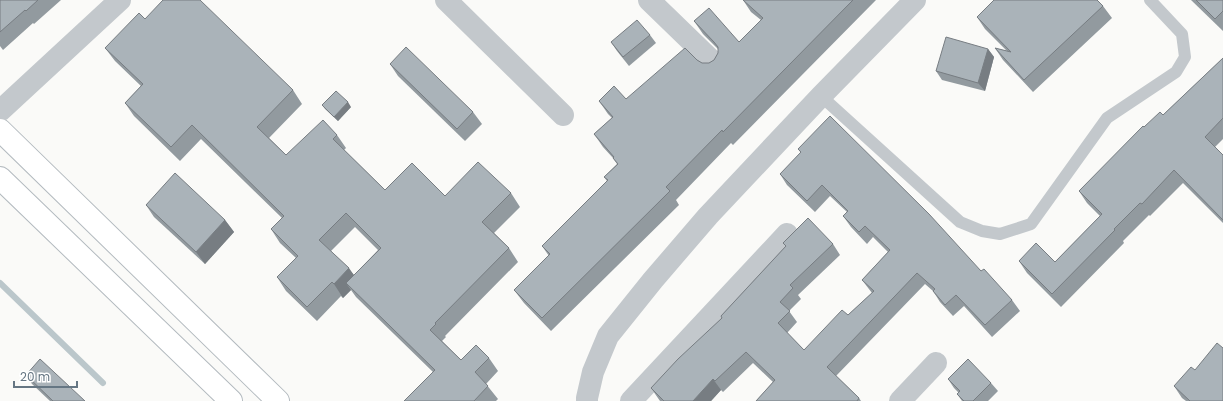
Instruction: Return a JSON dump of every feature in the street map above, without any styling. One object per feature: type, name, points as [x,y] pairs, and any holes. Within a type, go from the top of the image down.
[{"type":"main road","points":[[0,130],[278,401]]},
{"type":"main road","points":[[0,178],[231,401]]},
{"type":"street","points":[[0,111],[120,0]]},
{"type":"street","points":[[446,0],[562,115]]},
{"type":"street","points":[[648,0],[715,64]]},
{"type":"street","points":[[587,401],[593,372],[608,336],[653,280],[708,216],[820,96],[915,0]]},
{"type":"street","points":[[631,401],[787,234]]},
{"type":"street","points":[[900,401],[936,363]]},
{"type":"lane","points":[[820,96],[960,222],[982,231],[1000,234],[1031,224],[1107,118],[1176,72],[1185,57],[1182,34],[1150,0]]},
{"type":"building","points":[[0,0],[38,0],[0,32]]},
{"type":"building","points":[[163,0],[200,0],[293,90],[257,127],[286,155],[323,120],[337,135],[333,139],[385,190],[412,163],[445,196],[478,162],[511,193],[482,222],[509,248],[435,323],[436,324],[430,330],[461,360],[476,345],[489,358],[475,372],[488,386],[474,401],[404,401],[435,370],[346,283],[381,248],[346,213],[319,240],[349,268],[334,284],[332,282],[307,307],[277,277],[298,256],[271,229],[284,216],[192,125],[171,147],[125,103],[143,84],[105,48],[139,13],[145,19]]},
{"type":"building","points":[[743,0],[853,0],[723,132],[722,130],[666,187],[670,191],[542,318],[514,290],[550,254],[542,246],[608,180],[604,177],[618,164],[613,158],[614,157],[594,134],[613,117],[599,101],[614,86],[626,99],[685,48],[702,63],[709,63],[714,60],[718,53],[718,47],[694,21],[709,8],[739,42],[763,18]]},
{"type":"building","points":[[994,0],[1097,0],[1103,6],[1024,80],[995,48],[1011,52],[977,17]]},
{"type":"building","points":[[1196,0],[1223,0],[1223,11],[1215,19]]},
{"type":"building","points":[[637,20],[650,35],[623,57],[611,42]]},
{"type":"building","points":[[946,37],[988,49],[978,83],[936,71]]},
{"type":"building","points":[[406,47],[473,112],[457,129],[390,64]]},
{"type":"building","points":[[1223,58],[1223,118],[1205,137],[1223,155],[1223,220],[1174,170],[1142,204],[1140,203],[1114,229],[1115,230],[1052,294],[1019,261],[1036,243],[1055,262],[1102,214],[1079,191],[1143,126],[1144,127],[1160,112],[1163,115]]},
{"type":"building","points":[[336,91],[348,102],[334,117],[322,105]]},
{"type":"building","points":[[830,116],[929,214],[981,271],[984,269],[1012,300],[985,325],[956,295],[945,305],[933,291],[935,289],[917,273],[827,367],[859,398],[857,401],[756,401],[775,380],[746,352],[715,381],[713,379],[693,401],[664,401],[651,388],[678,359],[722,318],[721,316],[786,246],[783,243],[808,218],[833,244],[790,285],[793,288],[780,302],[790,311],[778,323],[804,350],[842,310],[848,315],[874,291],[862,280],[890,250],[865,226],[859,232],[843,216],[848,211],[822,185],[807,201],[780,174],[801,152],[798,149]]},
{"type":"building","points":[[175,173],[225,220],[196,252],[146,205]]},
{"type":"building","points":[[1217,343],[1223,348],[1223,401],[1190,401],[1174,386],[1191,367],[1195,370]]},
{"type":"building","points":[[40,359],[85,401],[53,401],[26,375]]},
{"type":"building","points":[[968,359],[991,383],[973,401],[964,401],[957,394],[960,391],[948,379]]},
{"type":"waterway","points":[[0,283],[103,383]]}]
